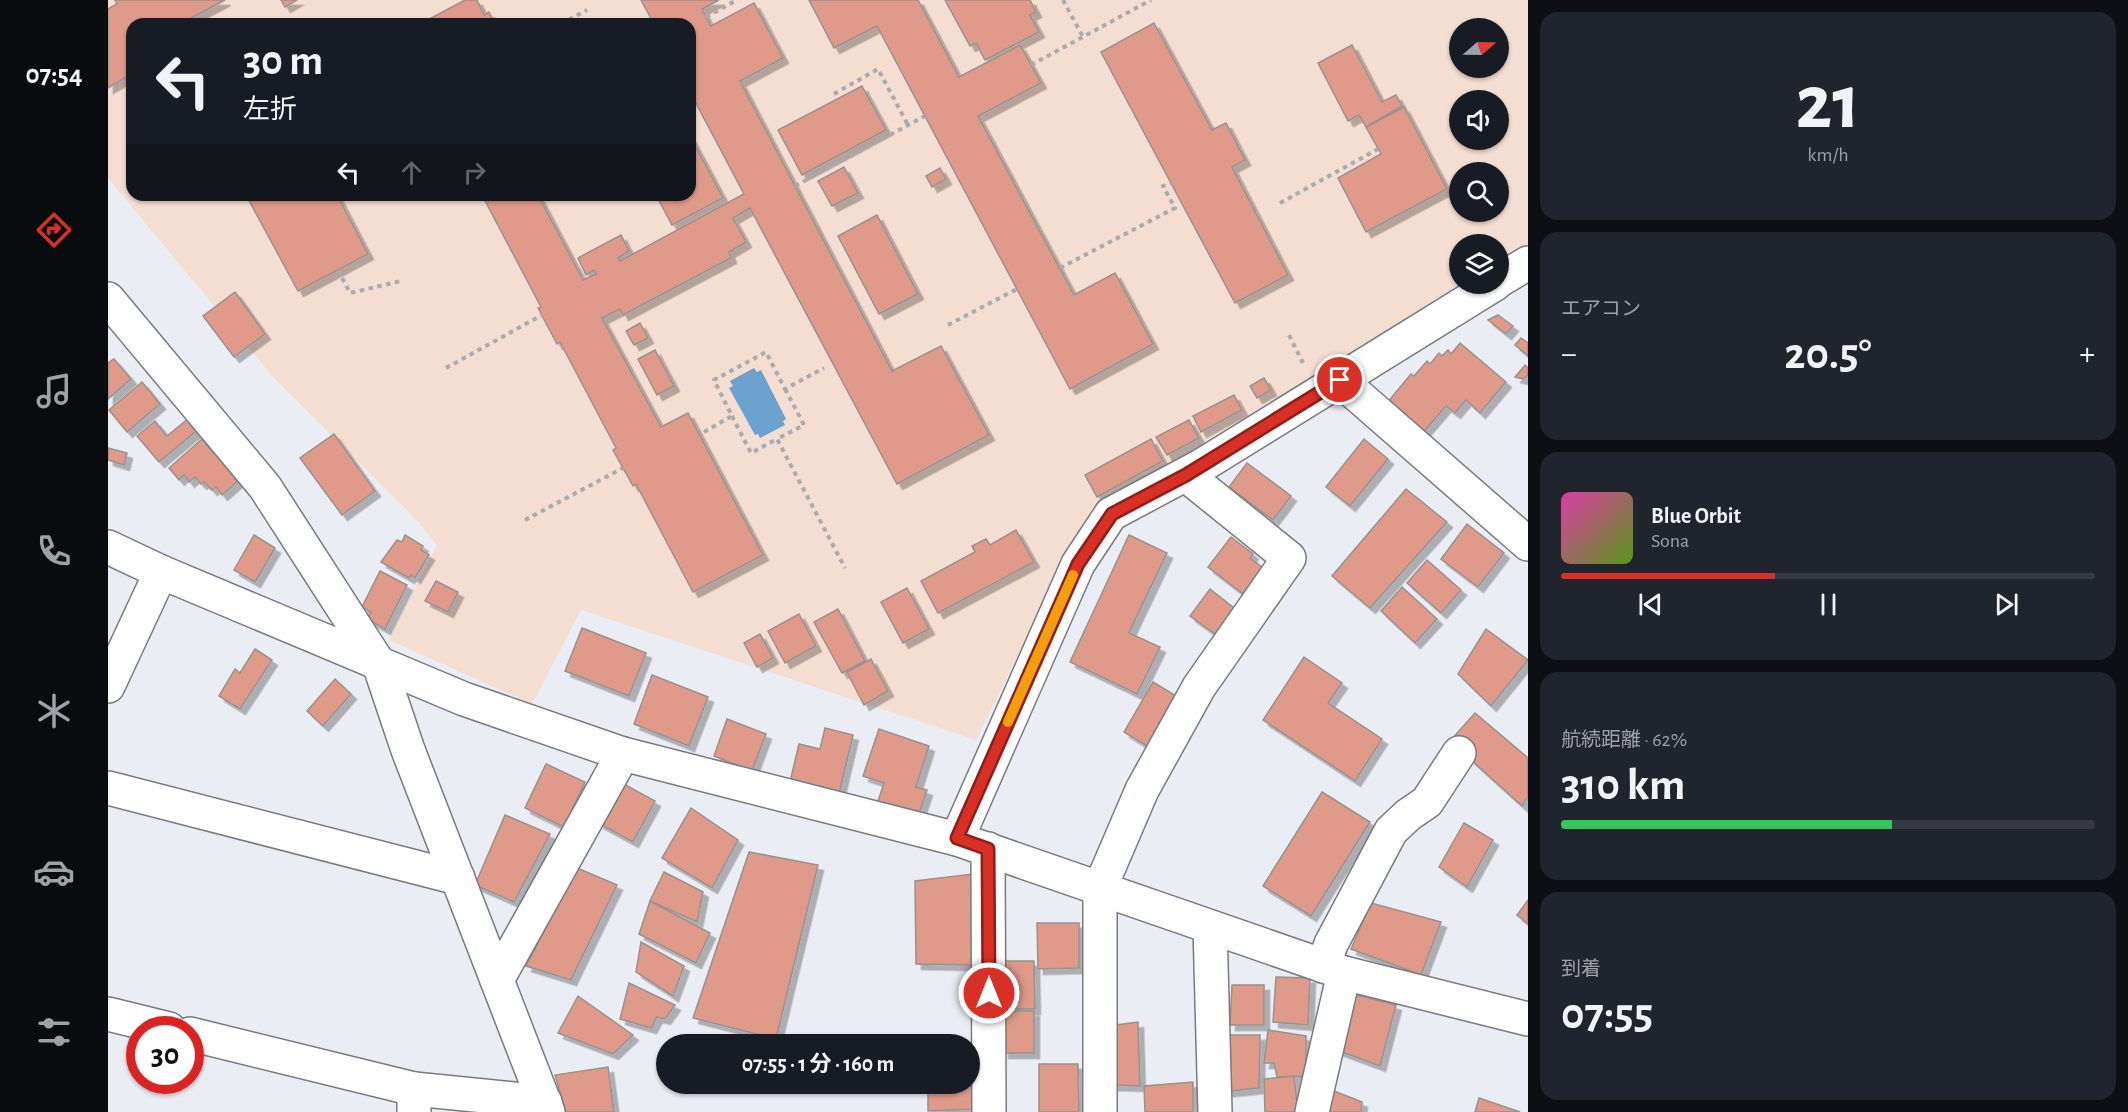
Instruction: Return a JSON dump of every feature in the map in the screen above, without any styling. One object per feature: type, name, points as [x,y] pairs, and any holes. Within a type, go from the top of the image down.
[{"type":"street","points":[[1509,275],[1528,263]]},
{"type":"street","points":[[957,838],[1078,564],[1112,514],[1186,475],[1478,294]]},
{"type":"street","points":[[108,299],[265,487],[379,664],[408,750],[547,1107],[414,1101],[204,1038]]},
{"type":"street","points":[[1340,380],[1528,544]]},
{"type":"street","points":[[1100,1112],[1100,888],[1142,790],[1199,687],[1289,558],[1186,475]]},
{"type":"street","points":[[108,548],[464,699],[623,754],[957,838],[1334,969],[1528,1019]]},
{"type":"street","points":[[108,686],[161,572]]},
{"type":"street","points":[[1312,1112],[1334,969],[1331,944],[1391,831],[1426,802],[1459,753]]},
{"type":"street","points":[[497,980],[623,754]]},
{"type":"street","points":[[108,788],[458,878]]},
{"type":"street","points":[[988,849],[989,1112]]},
{"type":"street","points":[[1210,927],[1215,1112]]},
{"type":"street","points":[[108,1014],[126,1018]]},
{"type":"path","points":[[706,17],[737,0]]},
{"type":"path","points":[[1063,0],[1083,37]]},
{"type":"path","points":[[1031,65],[1151,0]]},
{"type":"path","points":[[572,18],[587,10]]},
{"type":"path","points":[[834,94],[878,69],[908,125]]},
{"type":"path","points":[[795,186],[925,116]]},
{"type":"path","points":[[1280,203],[1378,149]]},
{"type":"path","points":[[1060,268],[1175,208],[1163,186],[1171,183]]},
{"type":"path","points":[[339,270],[350,293],[401,281]]},
{"type":"path","points":[[948,325],[1017,289]]},
{"type":"path","points":[[446,368],[542,315]]},
{"type":"path","points":[[766,352],[785,389],[804,425],[751,453],[714,380],[766,352]]},
{"type":"path","points":[[785,389],[824,368]]},
{"type":"path","points":[[704,432],[732,416]]},
{"type":"path","points":[[777,439],[845,568]]},
{"type":"path","points":[[525,520],[623,468]]},
{"type":"shaded area","points":[[108,0],[1528,0],[1528,247],[1509,259],[1509,234],[1449,234],[1449,294],[1453,294],[1179,464],[1096,507],[1049,593],[976,740],[581,610],[532,704],[389,640],[437,545],[412,515],[273,377],[127,201],[696,201],[696,18],[126,18],[126,200],[108,178]]},
{"type":"water","points":[[754,368],[757,372],[761,370],[786,419],[783,421],[785,425],[760,438],[758,434],[755,435],[729,388],[733,386],[730,381]]},
{"type":"building","points":[[115,0],[225,0],[191,18],[126,18],[126,78],[108,88],[108,9],[117,4]]},
{"type":"building","points":[[281,0],[297,0],[285,7]]},
{"type":"building","points":[[465,0],[477,0],[484,15],[489,12],[492,18],[431,18]]},
{"type":"building","points":[[641,0],[719,0],[702,9],[711,26],[754,3],[783,58],[740,81],[892,371],[941,346],[989,435],[897,484],[750,208],[733,218],[746,242],[729,252],[731,258],[623,315],[620,309],[602,318],[661,427],[688,413],[763,555],[693,592],[636,484],[633,486],[613,450],[616,448],[560,342],[557,344],[538,308],[541,307],[485,201],[541,201],[583,280],[596,274],[594,270],[586,275],[578,258],[621,235],[629,251],[618,258],[620,261],[744,194],[696,103],[696,18],[651,18]]},
{"type":"building","points":[[809,0],[918,0],[959,77],[1020,45],[1041,83],[978,116],[1074,295],[1115,273],[1153,344],[1070,389],[877,26],[834,48]]},
{"type":"building","points":[[945,0],[1030,0],[1036,12],[1030,15],[1039,32],[985,60],[976,43],[970,46]]},
{"type":"building","points":[[1154,23],[1212,130],[1226,123],[1245,160],[1232,167],[1288,275],[1235,303],[1101,52]]},
{"type":"building","points":[[1352,45],[1382,102],[1396,95],[1402,106],[1366,127],[1359,115],[1348,121],[1318,63]]},
{"type":"building","points":[[862,86],[886,130],[802,175],[778,130]]},
{"type":"building","points":[[1404,107],[1447,189],[1366,232],[1338,178],[1381,154],[1366,127]]},
{"type":"building","points":[[696,147],[723,198],[672,225],[659,201],[696,201]]},
{"type":"building","points":[[844,167],[858,193],[832,206],[818,181]]},
{"type":"building","points":[[940,168],[946,179],[932,187],[926,176]]},
{"type":"building","points":[[249,201],[340,201],[368,254],[298,291]]},
{"type":"building","points":[[877,215],[918,294],[879,314],[838,236]]},
{"type":"building","points":[[235,292],[265,334],[234,357],[203,316]]},
{"type":"building","points":[[1498,315],[1513,326],[1506,334],[1488,320]]},
{"type":"building","points":[[640,323],[648,338],[634,345],[626,331]]},
{"type":"building","points":[[1521,338],[1528,343],[1528,356],[1515,345]]},
{"type":"building","points":[[1460,343],[1506,382],[1480,413],[1466,400],[1455,413],[1446,406],[1422,434],[1387,403],[1411,374],[1414,376],[1427,361],[1430,364],[1439,353],[1442,356],[1448,350],[1451,354]]},
{"type":"building","points":[[655,350],[674,386],[657,395],[638,359]]},
{"type":"building","points":[[114,359],[131,379],[108,399],[108,363]]},
{"type":"building","points":[[1525,365],[1528,368],[1528,375],[1523,379],[1515,377]]},
{"type":"building","points":[[1264,378],[1271,390],[1257,398],[1250,386]]},
{"type":"building","points":[[142,382],[160,404],[127,432],[109,410]]},
{"type":"building","points":[[1234,395],[1242,410],[1201,432],[1193,416]]},
{"type":"building","points":[[189,418],[199,429],[159,462],[137,436],[155,421],[167,436]]},
{"type":"building","points":[[1189,420],[1199,438],[1167,455],[1156,437]]},
{"type":"building","points":[[334,434],[375,491],[342,515],[300,458]]},
{"type":"building","points":[[202,439],[238,481],[222,495],[216,487],[212,490],[204,482],[201,484],[195,477],[189,482],[184,475],[179,480],[169,468]]},
{"type":"building","points":[[1151,439],[1163,461],[1097,497],[1085,475]]},
{"type":"building","points":[[1364,439],[1388,459],[1350,506],[1326,487]]},
{"type":"building","points":[[108,448],[127,453],[124,465],[108,460]]},
{"type":"building","points":[[1247,463],[1291,496],[1273,520],[1229,487]]},
{"type":"building","points":[[1406,489],[1447,522],[1370,608],[1332,576]]},
{"type":"building","points":[[1467,524],[1504,553],[1478,587],[1441,559]]},
{"type":"building","points":[[1016,530],[1034,562],[938,613],[921,581],[975,552],[972,546],[986,539],[990,545]]},
{"type":"building","points":[[254,535],[275,548],[255,582],[234,570]]},
{"type":"building","points":[[405,535],[423,546],[421,550],[429,555],[415,578],[411,575],[409,578],[381,562],[397,540],[402,542]]},
{"type":"building","points":[[1129,535],[1167,553],[1129,633],[1160,647],[1137,694],[1070,662]]},
{"type":"building","points":[[1231,537],[1253,554],[1250,558],[1263,568],[1243,594],[1208,567]]},
{"type":"building","points":[[1427,560],[1461,590],[1441,613],[1407,583]]},
{"type":"building","points":[[380,571],[407,585],[385,629],[367,619],[371,612],[362,607]]},
{"type":"building","points":[[436,581],[458,592],[448,612],[425,601]]},
{"type":"building","points":[[1402,587],[1437,619],[1415,643],[1381,611]]},
{"type":"building","points":[[907,588],[929,629],[903,643],[881,602]]},
{"type":"building","points":[[1210,589],[1234,608],[1215,634],[1190,616]]},
{"type":"building","points":[[838,609],[865,661],[842,673],[814,622]]},
{"type":"building","points":[[799,614],[816,646],[785,663],[768,631]]},
{"type":"building","points":[[582,628],[646,653],[629,696],[565,671]]},
{"type":"building","points":[[1486,629],[1528,660],[1491,706],[1458,674]]},
{"type":"building","points":[[760,634],[773,658],[757,667],[744,643]]},
{"type":"building","points":[[255,649],[272,660],[240,709],[219,696],[235,669],[240,673]]},
{"type":"building","points":[[1304,657],[1342,683],[1328,703],[1382,739],[1355,781],[1263,720]]},
{"type":"building","points":[[871,659],[888,691],[864,705],[847,672]]},
{"type":"building","points":[[652,675],[708,697],[689,746],[634,724]]},
{"type":"building","points":[[335,679],[351,694],[323,726],[307,711]]},
{"type":"building","points":[[1153,682],[1181,699],[1152,749],[1124,732]]},
{"type":"building","points":[[1475,713],[1528,758],[1528,797],[1522,806],[1450,741]]},
{"type":"building","points":[[727,719],[766,734],[752,771],[714,756]]},
{"type":"building","points":[[825,728],[853,735],[838,798],[789,786],[799,744],[820,749]]},
{"type":"building","points":[[879,729],[929,746],[916,787],[927,790],[917,820],[876,807],[884,783],[863,776]]},
{"type":"building","points":[[546,764],[585,782],[564,827],[525,808]]},
{"type":"building","points":[[620,782],[655,801],[633,842],[598,823]]},
{"type":"building","points":[[1322,792],[1370,822],[1311,916],[1263,886]]},
{"type":"building","points":[[691,808],[738,840],[712,888],[662,858]]},
{"type":"building","points":[[505,815],[550,834],[514,902],[475,885]]},
{"type":"building","points":[[1464,823],[1493,840],[1467,887],[1439,867]]},
{"type":"building","points":[[749,852],[818,865],[777,1034],[756,1034],[693,1018]]},
{"type":"building","points":[[577,868],[617,885],[571,980],[526,966]]},
{"type":"building","points":[[664,872],[703,892],[697,922],[650,901]]},
{"type":"building","points":[[973,874],[972,965],[916,964],[915,881]]},
{"type":"building","points":[[1528,900],[1528,924],[1517,915]]},
{"type":"building","points":[[650,901],[710,933],[696,963],[639,934]]},
{"type":"building","points":[[1371,903],[1441,922],[1421,975],[1351,949]]},
{"type":"building","points":[[1037,923],[1079,923],[1079,968],[1038,969]]},
{"type":"building","points":[[641,942],[684,966],[673,996],[636,972]]},
{"type":"building","points":[[993,961],[1034,961],[1035,1009],[1004,1009]]},
{"type":"building","points":[[1276,977],[1310,978],[1308,1025],[1273,1022]]},
{"type":"building","points":[[629,983],[675,1005],[665,1019],[657,1017],[651,1028],[620,1019]]},
{"type":"building","points":[[1232,985],[1264,985],[1264,1025],[1230,1025]]},
{"type":"building","points":[[1345,992],[1396,1005],[1380,1066],[1334,1049]]},
{"type":"building","points":[[578,996],[633,1035],[613,1054],[558,1033]]},
{"type":"building","points":[[1003,1011],[1034,1011],[1034,1053],[1003,1053]]},
{"type":"building","points":[[1138,1022],[1140,1086],[1109,1085],[1108,1026]]},
{"type":"building","points":[[1268,1030],[1306,1036],[1306,1076],[1277,1077],[1274,1063],[1264,1063]]},
{"type":"building","points":[[1219,1035],[1260,1035],[1259,1088],[1221,1092]]},
{"type":"building","points":[[1039,1064],[1078,1064],[1079,1112],[1039,1112]]},
{"type":"building","points":[[608,1067],[614,1112],[566,1112],[555,1075]]},
{"type":"building","points":[[1294,1076],[1298,1112],[1265,1112],[1264,1079]]},
{"type":"building","points":[[1193,1082],[1193,1112],[1145,1112],[1144,1086]]},
{"type":"building","points":[[1334,1091],[1362,1102],[1361,1112],[1329,1112]]},
{"type":"building","points":[[928,1094],[977,1094],[978,1109],[928,1111]]},
{"type":"building","points":[[1479,1098],[1520,1112],[1475,1112]]},
{"type":"slow traffic","points":[[1008,722],[1073,575]]},
{"type":"route","points":[[989,993],[988,849],[957,838],[1078,564],[1112,514],[1186,475],[1340,380]]}]
